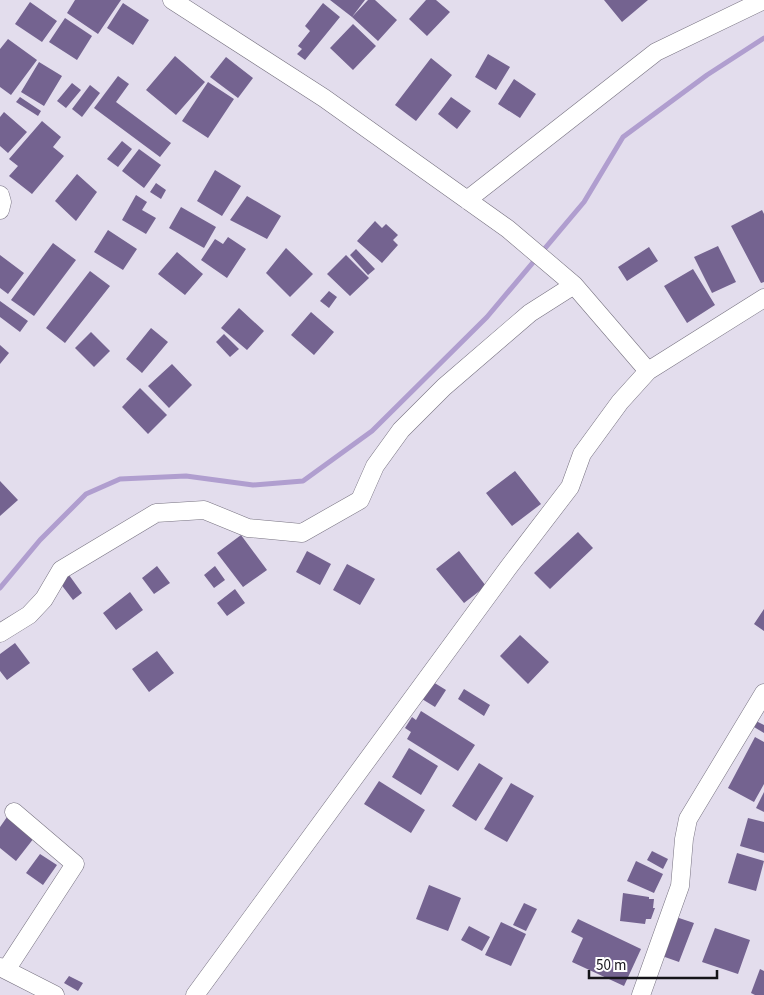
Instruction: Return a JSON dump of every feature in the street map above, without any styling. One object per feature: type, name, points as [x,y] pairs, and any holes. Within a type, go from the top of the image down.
[{"type":"street","points":[[172,0],[324,98],[508,229],[574,285],[648,371]]},
{"type":"street","points":[[467,200],[656,52],[764,0]]},
{"type":"street","points":[[0,195],[2,202],[0,210]]},
{"type":"street","points":[[0,633],[29,615],[44,599],[61,570],[156,513],[204,510],[248,528],[302,533],[360,500],[375,466],[401,430],[444,387],[530,313],[574,285]]},
{"type":"street","points":[[195,995],[570,486],[582,454],[620,402],[648,371],[764,298]]},
{"type":"street","points":[[641,995],[680,886],[684,839],[688,819],[764,693]]},
{"type":"street","points":[[14,812],[75,864],[3,968],[55,995]]},
{"type":"building","points":[[75,0],[121,0],[98,34],[67,13]]},
{"type":"building","points":[[330,0],[365,0],[352,17]]},
{"type":"building","points":[[368,0],[375,0],[397,20],[378,41],[352,17]]},
{"type":"building","points":[[426,0],[436,0],[450,12],[427,36],[409,19]]},
{"type":"building","points":[[604,0],[648,0],[622,22]]},
{"type":"building","points":[[30,2],[57,21],[42,42],[15,24]]},
{"type":"building","points":[[123,3],[149,20],[133,45],[107,28]]},
{"type":"building","points":[[323,3],[340,17],[305,60],[297,54],[302,49],[298,46],[310,31],[305,26]]},
{"type":"building","points":[[65,18],[92,36],[77,60],[49,42]]},
{"type":"building","points":[[353,24],[376,46],[353,70],[330,48]]},
{"type":"building","points":[[8,39],[37,60],[11,95],[0,87],[0,49]]},
{"type":"building","points":[[488,54],[510,67],[496,90],[475,77]]},
{"type":"building","points":[[175,56],[205,82],[176,115],[146,90]]},
{"type":"building","points":[[226,57],[253,78],[238,98],[210,77]]},
{"type":"building","points":[[431,58],[452,75],[416,121],[395,105]]},
{"type":"building","points":[[39,62],[62,76],[44,106],[21,92]]},
{"type":"building","points":[[118,76],[129,84],[116,102],[171,143],[160,157],[94,108]]},
{"type":"building","points":[[514,79],[536,94],[520,118],[498,104]]},
{"type":"building","points":[[208,82],[234,99],[208,138],[182,121]]},
{"type":"building","points":[[72,83],[81,90],[66,108],[57,101]]},
{"type":"building","points":[[90,85],[100,93],[82,117],[72,109]]},
{"type":"building","points":[[20,97],[41,111],[38,116],[16,102]]},
{"type":"building","points":[[451,97],[471,111],[457,129],[438,114]]},
{"type":"building","points":[[4,112],[27,132],[8,153],[0,146],[0,117]]},
{"type":"building","points":[[42,121],[61,137],[53,147],[64,156],[32,194],[9,176],[18,166],[9,159]]},
{"type":"building","points":[[122,141],[132,149],[118,167],[107,159]]},
{"type":"building","points":[[139,149],[161,165],[144,188],[122,171]]},
{"type":"building","points":[[215,170],[241,186],[222,216],[197,201]]},
{"type":"building","points":[[77,174],[97,192],[76,221],[55,201]]},
{"type":"building","points":[[156,183],[166,190],[161,199],[150,192]]},
{"type":"building","points":[[136,195],[147,202],[142,210],[156,218],[146,234],[122,220]]},
{"type":"building","points":[[247,196],[281,216],[267,239],[230,220]]},
{"type":"building","points":[[181,207],[216,227],[204,248],[169,228]]},
{"type":"building","points":[[762,210],[764,214],[764,282],[761,283],[731,226]]},
{"type":"building","points":[[375,221],[382,228],[386,224],[398,235],[393,240],[398,245],[382,263],[357,241]]},
{"type":"building","points":[[108,230],[137,249],[123,270],[94,252]]},
{"type":"building","points":[[228,237],[246,249],[227,278],[201,260],[215,239],[223,244]]},
{"type":"building","points":[[53,243],[76,260],[34,316],[11,300]]},
{"type":"building","points":[[718,246],[736,282],[712,293],[694,257]]},
{"type":"building","points":[[649,247],[658,261],[627,281],[618,267]]},
{"type":"building","points":[[286,248],[313,274],[290,297],[266,273]]},
{"type":"building","points":[[356,249],[375,269],[368,275],[350,255]]},
{"type":"building","points":[[177,252],[203,274],[185,295],[158,274]]},
{"type":"building","points":[[0,255],[24,273],[8,294],[0,288]]},
{"type":"building","points":[[346,255],[369,278],[350,296],[327,274]]},
{"type":"building","points":[[693,269],[715,305],[687,323],[664,286]]},
{"type":"building","points":[[90,271],[110,286],[65,343],[46,328]]},
{"type":"building","points":[[329,291],[337,297],[329,308],[320,301]]},
{"type":"building","points":[[0,301],[28,321],[20,332],[0,317]]},
{"type":"building","points":[[239,308],[264,331],[247,350],[221,328]]},
{"type":"building","points":[[311,312],[334,332],[314,355],[291,335]]},
{"type":"building","points":[[151,328],[168,342],[142,373],[126,359]]},
{"type":"building","points":[[91,332],[110,351],[94,367],[75,348]]},
{"type":"building","points":[[224,334],[239,349],[230,357],[216,342]]},
{"type":"building","points":[[0,345],[9,353],[0,364]]},
{"type":"building","points":[[172,364],[192,385],[169,408],[148,386]]},
{"type":"building","points":[[140,388],[167,415],[148,434],[122,407]]},
{"type":"building","points":[[515,471],[541,504],[512,526],[486,493]]},
{"type":"building","points":[[0,481],[18,500],[0,516]]},
{"type":"building","points":[[578,532],[593,548],[550,589],[534,573]]},
{"type":"building","points":[[241,535],[267,570],[243,587],[217,553]]},
{"type":"building","points":[[307,551],[331,564],[320,585],[296,572]]},
{"type":"building","points":[[459,551],[486,586],[464,603],[436,569]]},
{"type":"building","points":[[347,564],[375,579],[360,605],[333,590]]},
{"type":"building","points":[[157,566],[170,583],[154,594],[142,578]]},
{"type":"building","points":[[215,566],[225,580],[214,588],[204,575]]},
{"type":"building","points":[[69,575],[82,593],[73,600],[60,583]]},
{"type":"building","points":[[235,589],[245,603],[227,616],[217,603]]},
{"type":"building","points":[[130,592],[143,610],[116,630],[103,613]]},
{"type":"building","points":[[764,609],[764,631],[754,624]]},
{"type":"building","points":[[520,635],[549,662],[528,684],[500,656]]},
{"type":"building","points":[[15,643],[30,663],[7,680],[0,671],[0,654]]},
{"type":"building","points":[[157,651],[174,673],[149,692],[132,669]]},
{"type":"building","points":[[433,682],[446,690],[435,707],[422,699]]},
{"type":"building","points":[[464,689],[490,705],[484,716],[458,699]]},
{"type":"building","points":[[421,711],[475,745],[458,771],[407,739],[411,732],[405,728],[412,717],[416,720]]},
{"type":"building","points":[[752,719],[764,725],[764,733],[749,724]]},
{"type":"building","points":[[755,737],[764,742],[764,784],[754,802],[728,788]]},
{"type":"building","points":[[409,748],[438,766],[421,795],[392,777]]},
{"type":"building","points":[[479,763],[503,778],[476,821],[452,806]]},
{"type":"building","points":[[379,781],[425,810],[411,833],[364,804]]},
{"type":"building","points":[[511,783],[534,796],[507,842],[484,829]]},
{"type":"building","points":[[764,792],[764,812],[756,808]]},
{"type":"building","points":[[7,817],[34,838],[16,861],[0,848],[0,827]]},
{"type":"building","points":[[748,818],[764,822],[764,853],[740,846]]},
{"type":"building","points":[[652,851],[668,859],[663,869],[647,860]]},
{"type":"building","points":[[737,853],[764,861],[756,891],[728,883]]},
{"type":"building","points":[[40,854],[57,865],[43,885],[26,873]]},
{"type":"building","points":[[636,861],[663,874],[654,893],[627,881]]},
{"type":"building","points":[[429,885],[461,898],[448,931],[416,919]]},
{"type":"building","points":[[623,893],[654,899],[653,908],[655,908],[651,919],[646,919],[645,924],[620,921]]},
{"type":"building","points":[[524,903],[537,909],[526,931],[513,925]]},
{"type":"building","points":[[676,917],[694,923],[679,962],[662,956]]},
{"type":"building","points":[[578,919],[641,949],[624,986],[572,962],[583,938],[571,932]]},
{"type":"building","points":[[501,922],[526,934],[511,966],[485,955]]},
{"type":"building","points":[[469,926],[490,937],[482,951],[461,940]]},
{"type":"building","points":[[715,928],[750,940],[738,974],[702,962]]},
{"type":"building","points":[[760,969],[764,971],[764,995],[755,995],[751,993]]},
{"type":"building","points":[[69,976],[83,983],[78,991],[64,983]]},
{"type":"waterway","points":[[0,588],[40,540],[86,494],[120,479],[186,476],[253,485],[303,481],[372,431],[487,317],[584,202],[623,137],[707,75],[764,38]]}]
